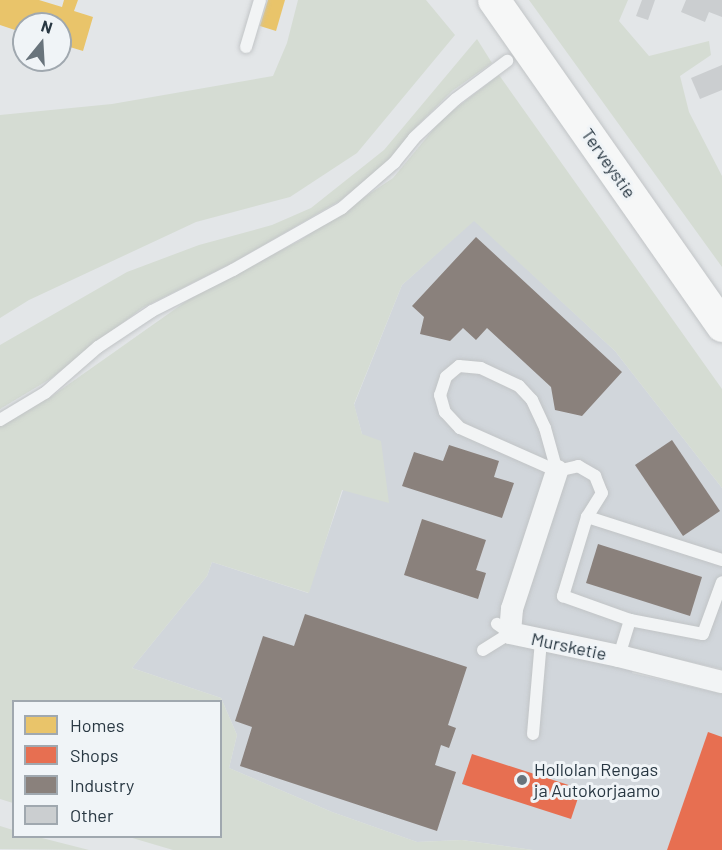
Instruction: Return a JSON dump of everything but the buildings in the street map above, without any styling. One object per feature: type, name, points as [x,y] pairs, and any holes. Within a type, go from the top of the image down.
[{"type":"main road","name":"Terveystie","points":[[494,0],[722,326]]},
{"type":"street","name":"Mursketie","points":[[557,471],[504,629],[541,640],[619,656],[722,682]]},
{"type":"lane","points":[[246,47],[260,0]]},
{"type":"lane","points":[[0,420],[45,393],[98,347],[152,311],[233,270],[342,208],[394,164],[414,138],[456,99],[507,61]]},
{"type":"lane","points":[[557,471],[541,418],[532,400],[519,386],[481,368],[459,366],[446,377],[440,396],[445,412],[460,428],[557,471],[578,466],[596,476],[602,493],[587,517],[563,596],[630,620],[704,634],[722,582]]},
{"type":"lane","points":[[587,517],[722,560]]},
{"type":"lane","points":[[619,656],[630,620]]},
{"type":"lane","points":[[483,650],[504,629]]},
{"type":"lane","points":[[533,734],[541,640]]},
{"type":"shaded area","points":[[298,0],[426,0],[455,35],[357,153],[290,197],[196,222],[29,300],[0,318],[0,115],[112,104],[273,76],[287,43]]},
{"type":"shaded area","points":[[529,0],[628,0],[619,21],[649,56],[709,41],[711,55],[680,76],[689,112],[722,176],[722,267]]},
{"type":"shaded area","points":[[477,39],[492,63],[452,91],[413,130],[389,161],[341,200],[234,262],[142,308],[50,379],[0,409],[0,345],[127,272],[199,245],[272,225],[311,208],[384,150]]},
{"type":"shaded area","points":[[499,75],[722,389],[722,488],[615,351],[474,221],[402,285],[354,404],[362,434],[381,441],[389,503],[342,490],[309,593],[212,562],[207,576],[132,668],[222,700],[12,700],[12,803],[0,799],[0,425],[52,396],[195,295],[299,241],[393,178],[442,119]]},
{"type":"shaded area","points":[[474,220],[615,351],[722,488],[722,669],[637,650],[632,673],[722,694],[722,850],[533,850],[462,840],[417,842],[332,812],[229,768],[237,735],[221,698],[132,668],[207,576],[212,562],[308,593],[362,434],[354,405],[402,285]]},
{"type":"shaded area","points":[[222,700],[237,735],[229,768],[332,812],[417,842],[462,840],[533,850],[173,850],[132,838],[222,838]]},
{"type":"shaded area","points":[[0,826],[12,830],[12,838],[42,838],[89,850],[0,849]]},
{"type":"place","name":"Hollolan Rengas ja Autokorjaamo","points":[[522,780]]}]
